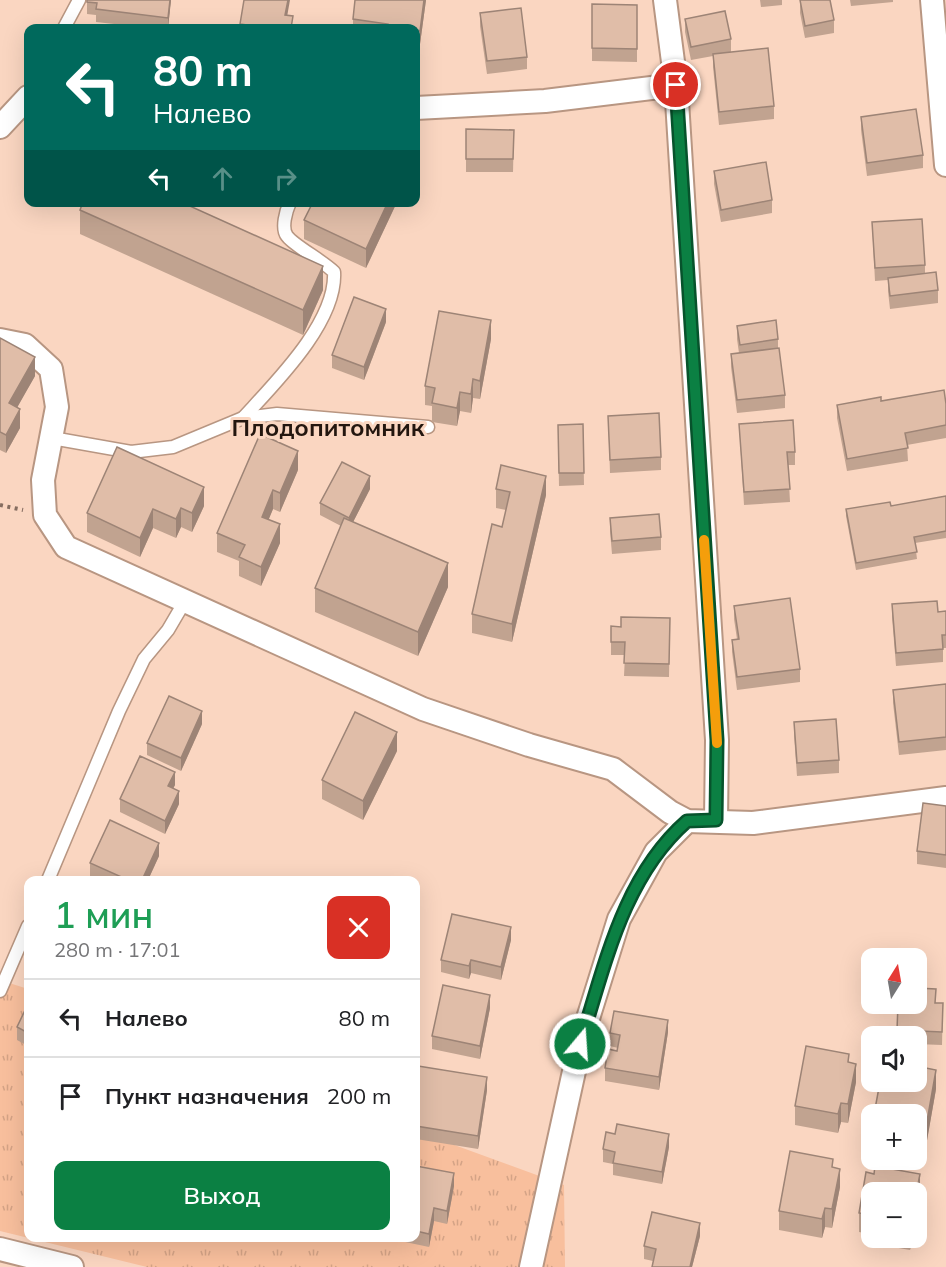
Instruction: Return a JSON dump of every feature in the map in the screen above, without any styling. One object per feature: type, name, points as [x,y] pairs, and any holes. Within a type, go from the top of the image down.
[{"type":"street","points":[[665,0],[676,85],[717,740],[716,820]]},
{"type":"street","points":[[932,0],[946,165]]},
{"type":"street","points":[[420,108],[545,101],[676,85]]},
{"type":"street","points":[[0,127],[24,101]]},
{"type":"street","points":[[0,340],[25,345],[51,369],[57,407],[44,480],[45,515],[66,547],[423,709],[529,745],[613,769],[670,812],[687,821],[716,820],[753,823],[946,798]]},
{"type":"street","points":[[531,1267],[580,1044],[619,919],[656,852],[687,821]]},
{"type":"street","points":[[0,1249],[72,1267]]},
{"type":"lane","points":[[66,24],[79,0]]},
{"type":"lane","points":[[243,418],[285,372],[323,317],[335,285],[334,272],[322,260],[287,237],[285,228],[289,207]]},
{"type":"lane","points":[[51,438],[131,452],[173,447],[243,418],[277,414],[428,427]]},
{"type":"lane","points":[[50,876],[118,711],[144,659],[168,630],[185,601]]},
{"type":"lane","points":[[0,991],[24,935]]},
{"type":"green space","points":[[0,980],[24,988],[24,1237],[0,1231]]},
{"type":"green space","points":[[420,1132],[564,1185],[565,1267],[147,1267],[45,1242],[420,1242]]},
{"type":"building","points":[[87,0],[170,0],[168,18],[96,9],[97,3],[87,2]]},
{"type":"building","points":[[244,0],[288,0],[285,15],[293,16],[292,24],[240,24]]},
{"type":"building","points":[[355,0],[424,0],[420,31],[420,24],[388,24],[353,19]]},
{"type":"building","points":[[800,0],[830,0],[834,20],[805,26]]},
{"type":"building","points":[[592,4],[637,5],[637,49],[592,48]]},
{"type":"building","points":[[521,8],[527,57],[487,61],[480,13]]},
{"type":"building","points":[[725,11],[731,39],[691,47],[685,19]]},
{"type":"building","points":[[768,48],[774,106],[719,112],[713,54]]},
{"type":"building","points":[[916,109],[923,155],[867,163],[861,117]]},
{"type":"building","points":[[466,129],[514,130],[513,159],[466,159]]},
{"type":"building","points":[[766,162],[772,200],[721,210],[714,171]]},
{"type":"building","points":[[81,207],[192,207],[323,266],[303,310],[80,210]]},
{"type":"building","points":[[310,207],[386,207],[366,249],[304,220]]},
{"type":"building","points":[[922,219],[925,265],[875,268],[872,222]]},
{"type":"building","points":[[936,272],[938,290],[890,296],[888,278]]},
{"type":"building","points":[[354,297],[386,309],[364,367],[332,355]]},
{"type":"building","points":[[439,311],[491,320],[480,381],[473,379],[471,394],[460,392],[457,408],[432,403],[435,388],[425,386]]},
{"type":"building","points":[[776,320],[778,339],[740,345],[737,326]]},
{"type":"building","points":[[0,338],[35,357],[9,403],[20,409],[6,435],[0,432]]},
{"type":"building","points":[[779,348],[785,395],[737,400],[731,354]]},
{"type":"building","points":[[944,390],[946,425],[905,433],[908,448],[847,459],[837,405],[881,397],[881,401]]},
{"type":"building","points":[[659,413],[661,457],[610,460],[608,416]]},
{"type":"building","points":[[793,420],[795,452],[787,452],[790,489],[744,492],[739,424]]},
{"type":"building","points":[[583,424],[584,473],[559,473],[558,425]]},
{"type":"building","points":[[260,434],[298,451],[280,493],[273,490],[262,517],[280,524],[261,567],[239,557],[245,545],[217,533]]},
{"type":"building","points":[[117,447],[204,487],[192,513],[181,508],[176,519],[153,509],[140,538],[87,513]]},
{"type":"building","points":[[342,462],[370,476],[349,518],[320,503]]},
{"type":"building","points":[[501,465],[546,476],[512,624],[472,614],[492,524],[502,527],[510,492],[496,489]]},
{"type":"building","points":[[946,496],[946,531],[914,537],[917,552],[856,563],[846,509],[890,502],[891,506]]},
{"type":"building","points":[[659,514],[661,537],[612,541],[610,518]]},
{"type":"building","points":[[344,518],[448,563],[418,632],[315,588]]},
{"type":"building","points":[[790,598],[800,669],[737,677],[732,640],[739,639],[734,606]]},
{"type":"building","points":[[937,601],[938,612],[946,611],[946,635],[942,635],[943,649],[896,653],[892,604]]},
{"type":"building","points":[[621,617],[670,618],[669,664],[624,663],[625,642],[611,642],[611,626],[621,627]]},
{"type":"building","points":[[946,684],[946,737],[899,742],[893,690]]},
{"type":"building","points":[[169,696],[202,711],[181,758],[147,743]]},
{"type":"building","points":[[355,712],[397,732],[363,801],[322,780]]},
{"type":"building","points":[[836,719],[839,760],[797,763],[794,722]]},
{"type":"building","points":[[140,756],[175,772],[168,786],[179,791],[165,821],[120,799]]},
{"type":"building","points":[[923,803],[946,806],[946,855],[917,851]]},
{"type":"building","points":[[110,820],[159,843],[144,876],[119,876],[90,863]]},
{"type":"building","points":[[452,914],[511,927],[501,967],[471,960],[469,966],[441,960]]},
{"type":"building","points":[[443,985],[490,995],[480,1046],[432,1036]]},
{"type":"building","points":[[927,989],[936,989],[935,1003],[943,1003],[942,1032],[927,1031],[927,1026],[897,1026],[898,1014],[927,1014]]},
{"type":"building","points":[[614,1011],[668,1020],[659,1077],[605,1068],[608,1049],[617,1051],[620,1035],[610,1033]]},
{"type":"building","points":[[24,1012],[24,1031],[17,1027]]},
{"type":"building","points":[[806,1046],[849,1054],[848,1062],[856,1064],[848,1104],[841,1103],[838,1114],[795,1106]]},
{"type":"building","points":[[420,1066],[487,1077],[478,1136],[420,1127]]},
{"type":"building","points":[[927,1068],[936,1070],[927,1121],[927,1104],[876,1104],[878,1092],[927,1092]]},
{"type":"building","points":[[617,1124],[669,1134],[662,1172],[613,1163],[615,1152],[603,1149],[606,1132],[615,1134]]},
{"type":"building","points":[[790,1151],[833,1159],[832,1167],[840,1169],[832,1209],[825,1208],[822,1219],[779,1211]]},
{"type":"building","points":[[420,1167],[454,1173],[447,1211],[434,1208],[429,1234],[420,1232]]},
{"type":"building","points":[[874,1170],[898,1170],[920,1174],[918,1182],[864,1182],[866,1172],[874,1174]]},
{"type":"building","points":[[652,1212],[700,1223],[690,1267],[652,1267],[656,1249],[644,1246]]},
{"type":"slow traffic","points":[[704,540],[717,743]]},
{"type":"district","name":"Плодопитомник","points":[[328,428]]},
{"type":"route","points":[[580,1044],[619,919],[656,852],[669,836],[687,821],[716,820],[717,740],[676,85]]}]
